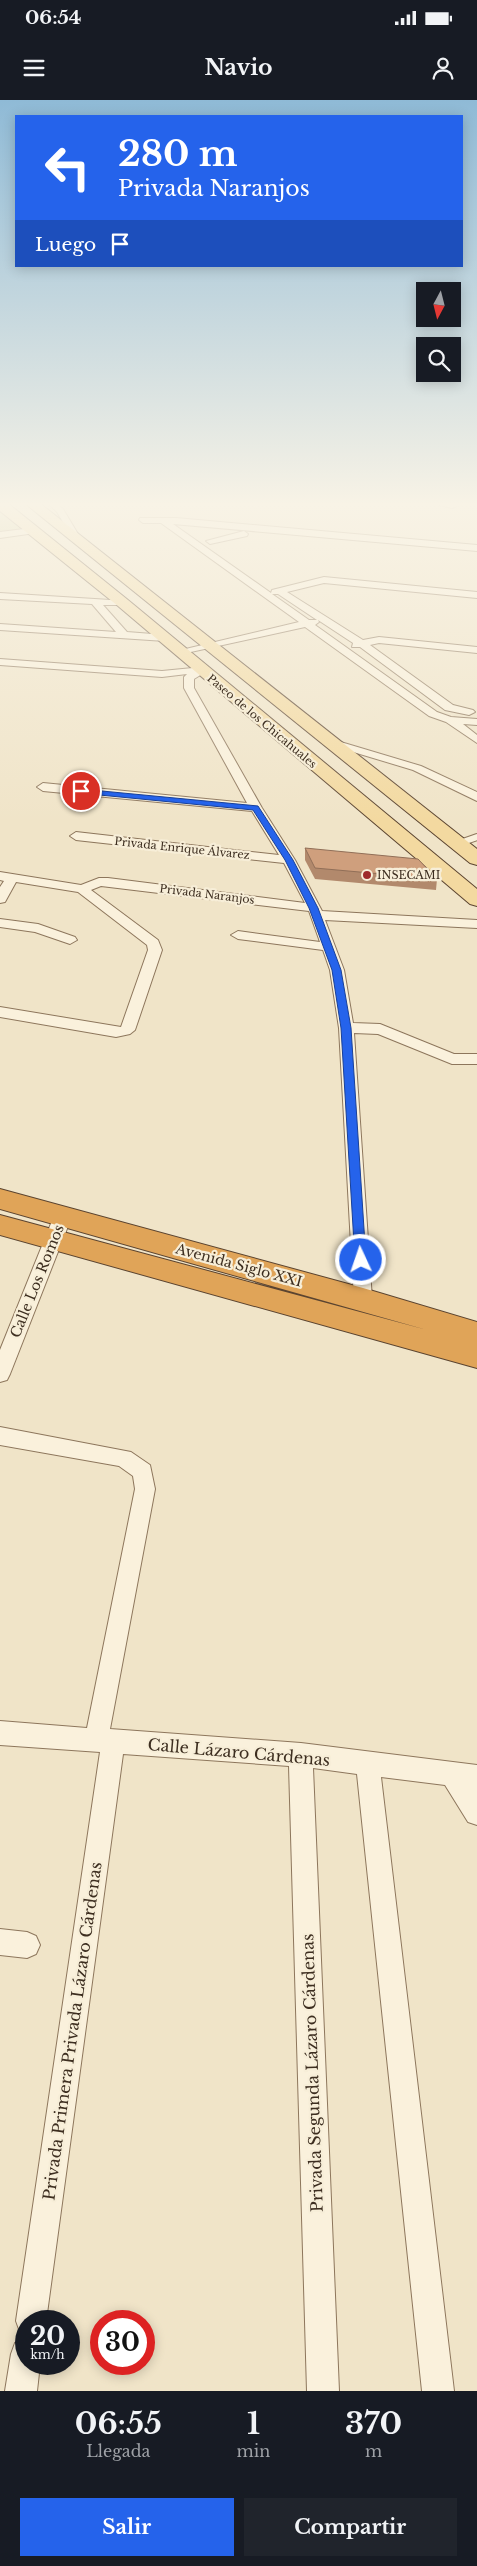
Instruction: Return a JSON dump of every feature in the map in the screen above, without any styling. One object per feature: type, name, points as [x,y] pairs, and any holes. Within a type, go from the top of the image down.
[{"type":"highway","name":"Avenida Siglo XXI","points":[[0,1199],[58,1228],[256,1296],[318,1322],[388,1347],[477,1355]]},
{"type":"highway","name":"Avenida Siglo XXI","points":[[0,1225],[58,1228],[365,1300],[477,1355]]},
{"type":"highway","points":[[365,1300],[409,1301],[477,1318]]},
{"type":"main road","name":"Paseo de los Chicahuales","points":[[129,608],[477,900]]},
{"type":"main road","name":"Paseo de los Chicahuales","points":[[164,608],[334,742],[477,859]]},
{"type":"main road","points":[[441,870],[458,873],[477,882]]},
{"type":"street","points":[[101,608],[125,636]]},
{"type":"street","points":[[285,608],[344,648],[433,714],[477,713]]},
{"type":"street","points":[[308,608],[362,644],[453,715],[474,734]]},
{"type":"street","points":[[304,620],[317,613]]},
{"type":"street","points":[[112,620],[139,616]]},
{"type":"street","points":[[0,627],[125,636],[173,646],[209,643],[304,620],[326,619]]},
{"type":"street","points":[[344,648],[379,640],[477,650]]},
{"type":"street","points":[[0,662],[162,674],[201,670]]},
{"type":"street","points":[[201,670],[189,677],[188,688],[256,808],[289,860],[315,911],[337,970],[346,1028],[365,1300]]},
{"type":"street","points":[[453,715],[477,722]]},
{"type":"street","points":[[334,742],[417,768],[477,797]]},
{"type":"street","points":[[43,787],[256,808]]},
{"type":"street","name":"Privada Enrique Álvarez","points":[[76,836],[289,860]]},
{"type":"street","points":[[0,899],[6,877],[82,889],[153,943],[156,950],[130,1026],[125,1032],[0,1012]]},
{"type":"street","name":"Privada Naranjos","points":[[82,889],[99,882],[315,911],[477,924]]},
{"type":"street","points":[[0,923],[38,928],[70,940]]},
{"type":"street","points":[[238,935],[329,947]]},
{"type":"street","points":[[346,1028],[380,1029],[452,1059],[477,1058]]},
{"type":"street","name":"Calle Los Romos","points":[[0,1374],[58,1228]]},
{"type":"street","name":"Privada Primera Privada Lázaro Cárdenas","points":[[0,1436],[124,1458],[143,1471],[145,1489],[104,1741],[32,2310]]},
{"type":"street","name":"Calle Lázaro Cárdenas","points":[[0,1733],[301,1755],[477,1778]]},
{"type":"street","name":"Privada Segunda Lázaro Cárdenas","points":[[301,1755],[323,2391]]},
{"type":"street","points":[[368,1764],[438,2391]]},
{"type":"street","points":[[452,1774],[477,1813]]},
{"type":"street","points":[[0,1942],[26,1945]]},
{"type":"street","points":[[21,2391],[23,2375]]},
{"type":"lane","points":[[457,844],[477,837]]},
{"type":"building","points":[[305,848],[418,859],[437,879],[315,868]]},
{"type":"place","name":"INSECAMI","points":[[367,875]]},
{"type":"route","points":[[81,791],[256,808],[289,860],[314,908],[337,970],[346,1028],[361,1260]]}]
